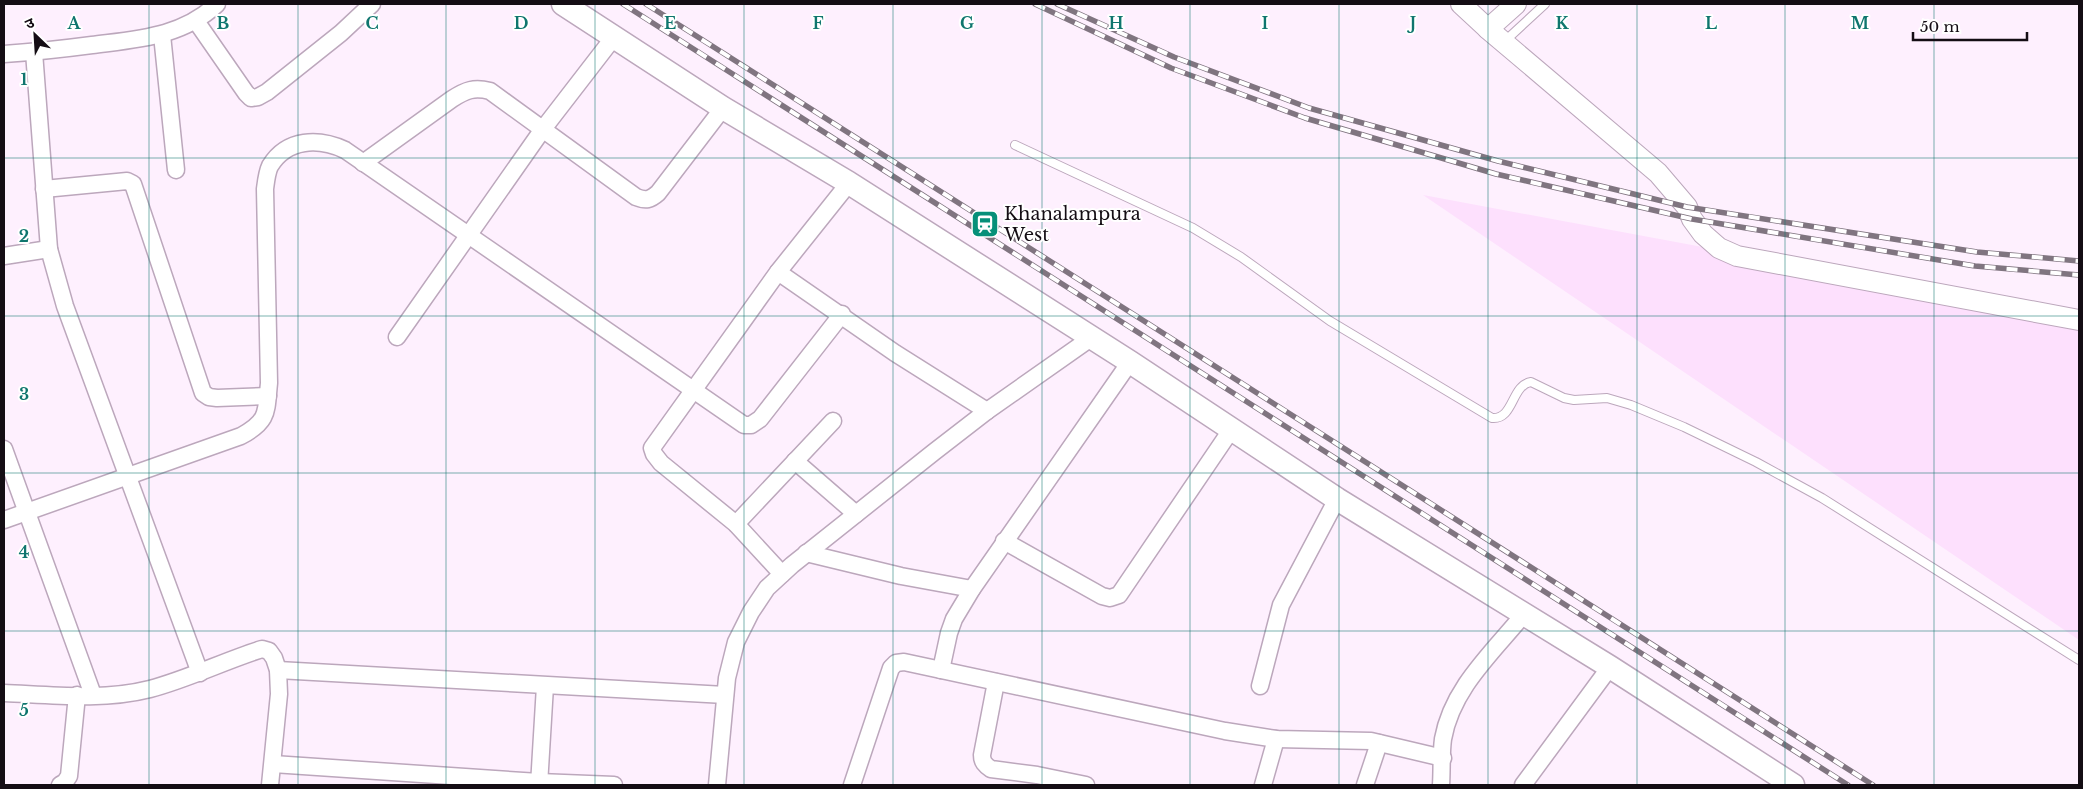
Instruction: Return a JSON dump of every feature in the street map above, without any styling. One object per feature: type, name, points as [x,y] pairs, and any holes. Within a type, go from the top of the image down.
[{"type":"main road","points":[[563,4],[723,108],[849,183],[1130,362],[1338,499],[1610,667],[1792,785]]},
{"type":"street","points":[[4,54],[34,52],[162,35],[196,21],[217,4]]},
{"type":"street","points":[[196,21],[251,98],[258,97],[267,92],[341,34],[372,4]]},
{"type":"street","points":[[1461,4],[1658,174],[1687,207],[1692,219],[1703,234],[1718,248],[1737,256],[2079,320]]},
{"type":"street","points":[[1488,29],[1516,4]]},
{"type":"street","points":[[162,35],[176,170]]},
{"type":"street","points":[[397,337],[544,129],[614,37]]},
{"type":"street","points":[[34,52],[49,249],[65,306],[200,673]]},
{"type":"street","points":[[363,163],[466,90],[478,88],[490,91],[636,197],[644,200],[651,199],[658,193],[723,108]]},
{"type":"street","points":[[4,520],[241,436],[261,423],[266,411],[269,383],[264,189],[269,168],[286,148],[303,142],[317,141],[332,144],[363,163],[744,425],[751,425],[760,419],[842,314]]},
{"type":"street","points":[[44,189],[126,181],[133,184],[203,393],[209,397],[217,398],[268,396]]},
{"type":"street","points":[[782,574],[736,524],[661,463],[652,448],[778,272],[849,183]]},
{"type":"street","points":[[4,256],[49,249]]},
{"type":"street","points":[[778,272],[842,314],[895,353],[987,411]]},
{"type":"street","points":[[717,785],[727,678],[736,642],[751,612],[762,596],[782,574],[806,553],[987,411],[1091,338]]},
{"type":"street","points":[[941,670],[954,619],[972,589],[1130,362]]},
{"type":"street","points":[[736,524],[834,421]]},
{"type":"street","points":[[1004,542],[1102,596],[1110,598],[1119,595],[1231,430]]},
{"type":"street","points":[[4,449],[85,695],[69,776],[60,785]]},
{"type":"street","points":[[795,462],[856,514]]},
{"type":"street","points":[[1260,686],[1281,605],[1338,499]]},
{"type":"street","points":[[806,553],[901,576],[972,589]]},
{"type":"street","points":[[1441,785],[1443,739],[1450,715],[1464,686],[1524,614]]},
{"type":"street","points":[[4,694],[85,695],[126,693],[149,689],[200,673],[262,650],[268,651],[274,658],[278,670],[278,694],[270,785]]},
{"type":"street","points":[[852,785],[891,668],[896,663],[904,662],[1225,732],[1276,739],[1379,743],[1443,758]]},
{"type":"street","points":[[1523,785],[1610,667]]},
{"type":"street","points":[[278,670],[726,695]]},
{"type":"street","points":[[996,682],[982,755],[985,765],[990,769],[1037,775],[1086,785]]},
{"type":"street","points":[[539,784],[546,686]]},
{"type":"street","points":[[1264,785],[1276,739]]},
{"type":"street","points":[[1365,785],[1379,743]]},
{"type":"street","points":[[273,764],[539,784],[614,785]]},
{"type":"lane","points":[[1504,42],[1545,4]]},
{"type":"lane","points":[[1014,145],[1193,228],[1241,257],[1330,321],[1492,418],[1504,415],[1521,386],[1531,382],[1564,398],[1607,398],[1640,408],[1756,462],[1822,498],[2079,660]]},
{"type":"shaded area","points":[[1423,195],[2079,317],[2079,640]]},
{"type":"railway","points":[[623,4],[1848,785]]},
{"type":"railway","points":[[646,4],[1873,785]]},
{"type":"railway","points":[[1035,4],[1171,68],[1305,118],[1496,174],[1692,219],[1975,266],[2079,275]]},
{"type":"railway","points":[[1057,4],[1174,57],[1309,108],[1498,161],[1687,207],[1977,252],[2079,261]]},
{"type":"place","name":"Khanalampura West","points":[[985,224]]}]
